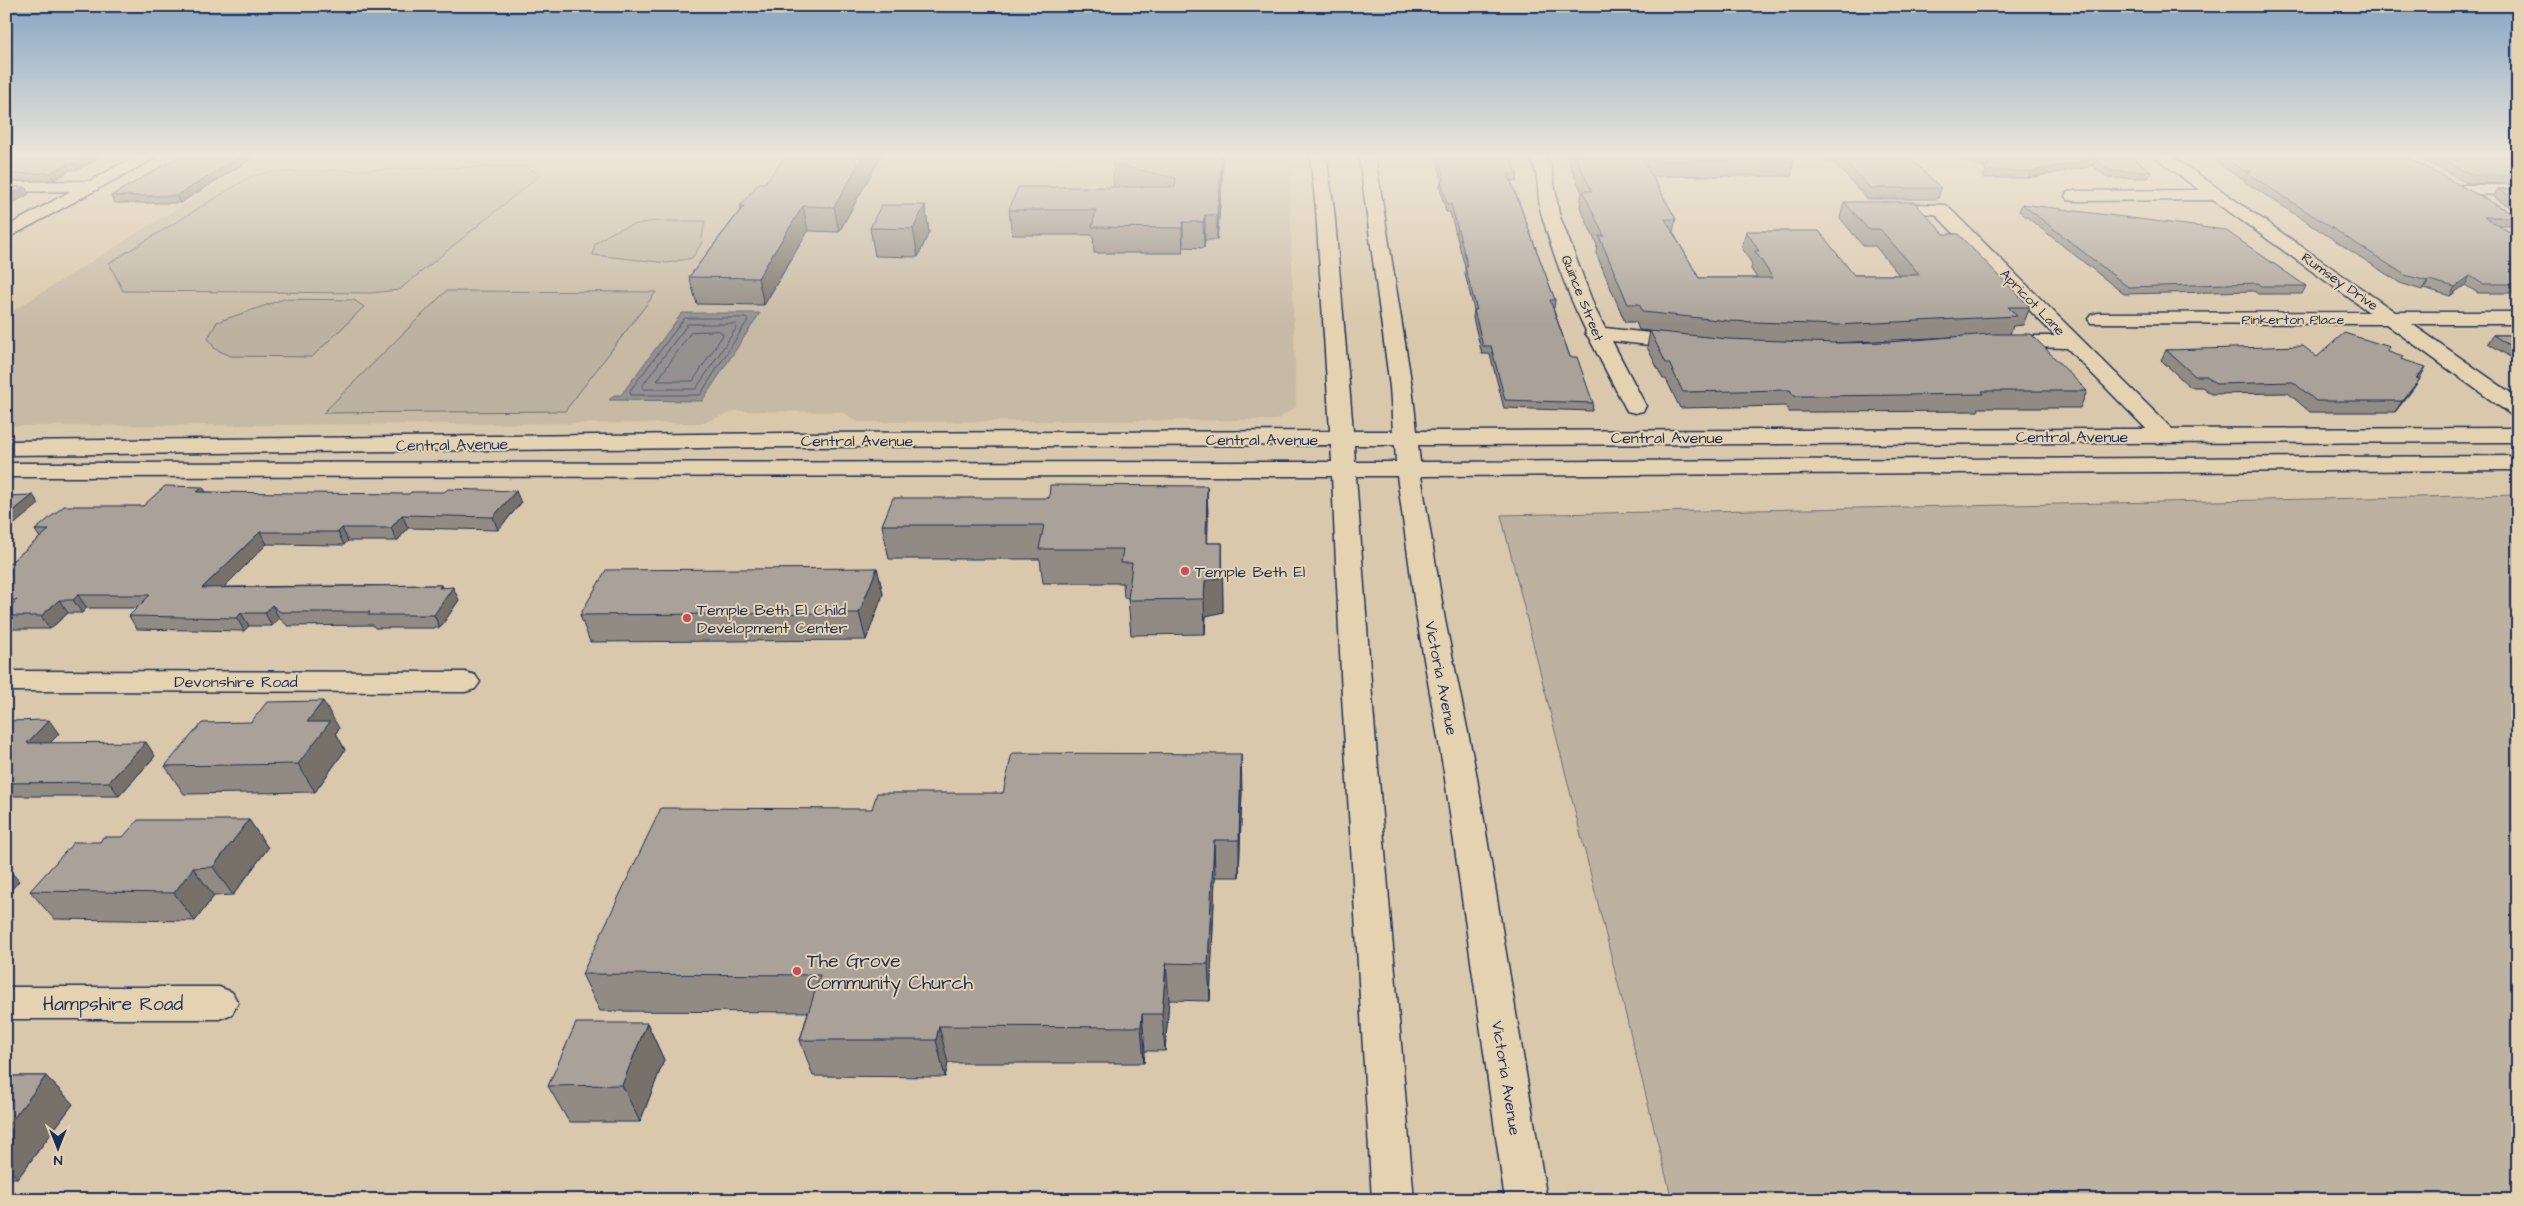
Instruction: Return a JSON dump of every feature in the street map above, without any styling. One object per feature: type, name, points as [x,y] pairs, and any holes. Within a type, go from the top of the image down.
[{"type":"main road","points":[[6,234],[44,212]]},
{"type":"main road","points":[[1325,212],[1393,1200]]},
{"type":"main road","name":"Victoria Avenue","points":[[1375,212],[1401,387],[1407,469],[1431,620],[1460,772],[1526,1200]]},
{"type":"main road","name":"Quince Street","points":[[1550,212],[1596,333],[1635,406]]},
{"type":"main road","name":"Apricot Lane","points":[[1943,212],[2165,435]]},
{"type":"main road","name":"Rumsey Drive","points":[[2243,212],[2518,409]]},
{"type":"main road","name":"Pinkerton Place","points":[[2098,319],[2518,318]]},
{"type":"main road","points":[[1596,333],[1704,344]]},
{"type":"main road","points":[[1983,342],[2072,342]]},
{"type":"main road","name":"Central Avenue","points":[[6,470],[719,468],[1342,454],[1404,439],[2518,435]]},
{"type":"main road","name":"Central Avenue","points":[[6,448],[792,440],[1342,454],[1407,469],[2518,463]]},
{"type":"main road","name":"Devonshire Road","points":[[6,681],[465,682]]},
{"type":"main road","name":"Hampshire Road","points":[[6,1003],[219,1003]]},
{"type":"shaded area","points":[[171,212],[1291,212],[1296,407],[1276,420],[859,422],[842,412],[736,411],[702,423],[6,426],[6,315]]},
{"type":"shaded area","points":[[192,212],[494,212],[399,290],[371,293],[123,291],[109,263]]},
{"type":"shaded area","points":[[657,221],[705,221],[701,244],[692,258],[668,263],[593,255],[595,244],[616,230],[631,225]]},
{"type":"shaded area","points":[[446,291],[656,292],[565,411],[323,413]]},
{"type":"shaded area","points":[[284,299],[354,300],[364,307],[312,357],[231,356],[215,349],[208,338],[217,322]]},
{"type":"shaded area","points":[[2518,495],[2518,1200],[1672,1200],[1501,515]]},
{"type":"water","points":[[682,313],[760,313],[702,401],[609,400],[614,395],[621,395]]},
{"type":"building","points":[[739,212],[799,212],[758,278],[689,277]]},
{"type":"building","points":[[878,212],[921,212],[913,229],[870,228]]},
{"type":"building","points":[[1095,212],[1217,212],[1217,215],[1205,215],[1203,222],[1183,222],[1182,228],[1092,227]]},
{"type":"building","points":[[1453,212],[1522,212],[1555,300],[1550,300],[1570,357],[1577,357],[1593,403],[1505,400],[1491,346],[1483,346],[1474,310],[1477,310],[1465,267],[1468,267]]},
{"type":"building","points":[[1593,212],[1672,212],[1676,219],[1665,219],[1699,278],[1773,278],[1755,251],[1759,251],[1746,231],[1819,231],[1854,275],[1920,275],[1880,229],[1868,229],[1853,212],[1924,212],[1944,234],[1958,234],[2030,307],[2008,307],[2017,316],[1837,325],[1728,321],[1643,312],[1639,304],[1628,304],[1599,236],[1604,236]]},
{"type":"building","points":[[2033,212],[2087,212],[2225,230],[2306,286],[2262,286],[2258,283],[2128,287]]},
{"type":"building","points":[[2308,212],[2511,212],[2518,216],[2484,217],[2518,237],[2518,284],[2483,284],[2470,276],[2455,287],[2405,275]]},
{"type":"building","points":[[1650,331],[1728,339],[1836,343],[1889,342],[1989,334],[2031,334],[2087,391],[1982,391],[1984,394],[1823,396],[1794,396],[1790,390],[1683,392]]},
{"type":"building","points":[[2344,333],[2390,347],[2386,351],[2403,357],[2401,359],[2426,367],[2416,378],[2420,379],[2402,401],[2316,401],[2293,382],[2216,384],[2207,376],[2195,376],[2166,350],[2303,346],[2317,357]]},
{"type":"building","points":[[2493,335],[2518,335],[2518,351]]},
{"type":"building","points":[[1050,485],[1207,486],[1206,543],[1222,543],[1222,577],[1205,581],[1204,599],[1128,600],[1132,563],[1121,563],[1123,549],[1039,549],[1044,525],[882,525],[893,498],[1049,498]]},
{"type":"building","points":[[165,486],[203,487],[197,492],[409,494],[411,492],[444,492],[448,489],[516,491],[493,517],[402,515],[391,528],[342,528],[338,532],[260,532],[202,588],[441,585],[439,588],[453,587],[434,615],[368,615],[370,612],[280,612],[272,605],[265,613],[241,613],[237,618],[129,616],[150,595],[78,595],[73,600],[59,600],[41,616],[6,616],[6,610],[17,600],[6,600],[6,566],[49,530],[35,530],[64,506],[143,506]]},
{"type":"building","points":[[33,495],[6,517],[6,496]]},
{"type":"building","points":[[877,568],[859,613],[580,615],[606,570]]},
{"type":"building","points":[[323,701],[307,722],[330,722],[298,764],[165,766],[202,723],[251,722],[267,702]]},
{"type":"building","points":[[49,720],[27,743],[146,742],[109,782],[6,783],[6,721]]},
{"type":"building","points":[[1012,753],[1241,754],[1239,840],[1214,840],[1208,964],[1166,963],[1162,1014],[1142,1014],[1141,1027],[939,1026],[936,1040],[800,1040],[820,975],[582,974],[661,808],[872,809],[877,793],[1003,793]]},
{"type":"building","points":[[138,820],[249,820],[213,867],[193,868],[174,893],[30,891],[74,842],[100,842],[103,837],[123,837]]},
{"type":"building","points":[[576,1023],[647,1023],[622,1085],[548,1086]]},
{"type":"building","points":[[6,1076],[46,1076],[6,1128]]},
{"type":"place","name":"Temple Beth El","points":[[1185,571]]},
{"type":"place","name":"Temple Beth El Child Development Center","points":[[687,618]]},
{"type":"place","name":"The Grove Community Church","points":[[797,971]]}]
